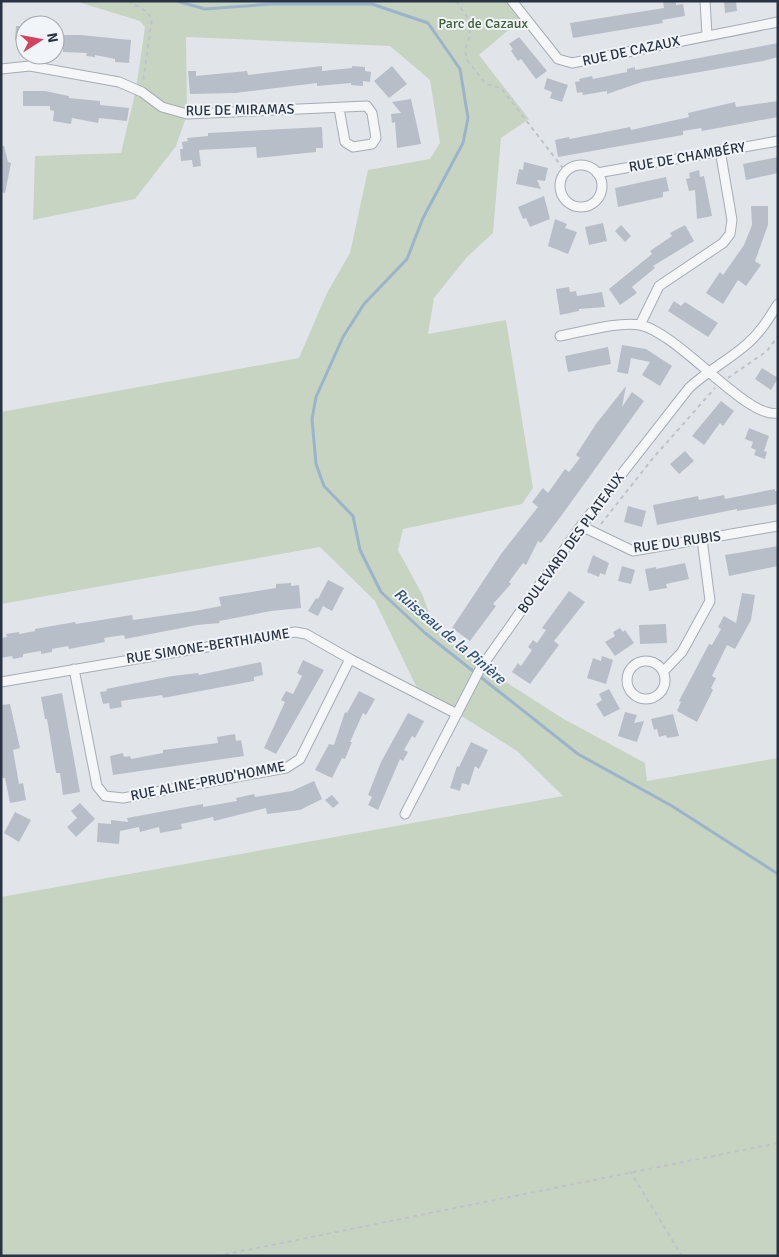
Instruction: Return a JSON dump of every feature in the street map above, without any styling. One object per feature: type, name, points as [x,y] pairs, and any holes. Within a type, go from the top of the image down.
[{"type":"street","name":"RUE DE CAZAUX","points":[[512,1],[558,59],[572,63],[778,22]]},
{"type":"street","points":[[705,1],[707,35]]},
{"type":"street","name":"RUE DE MIRAMAS","points":[[1,69],[30,66],[119,82],[142,92],[162,106],[187,114],[367,106],[372,113],[376,138],[372,144],[353,147],[344,142],[339,108]]},
{"type":"street","name":"RUE DE CHAMBÉRY","points":[[566,172],[578,165],[585,165],[597,173],[778,141]]},
{"type":"street","points":[[640,325],[659,286],[723,243],[730,234],[732,220],[720,150]]},
{"type":"street","points":[[566,172],[562,178],[560,192],[568,203],[581,208],[594,204],[599,198],[602,185],[597,173]]},
{"type":"street","name":"BOULEVARD DES PLATEAUX","points":[[405,814],[480,670],[581,526],[689,388],[708,370],[748,344],[759,332],[778,304]]},
{"type":"street","points":[[560,336],[625,325],[640,325],[660,333],[751,406],[772,414],[778,412]]},
{"type":"street","name":"RUE DU RUBIS","points":[[581,526],[633,551],[778,526]]},
{"type":"street","points":[[663,672],[655,663],[643,661],[637,663],[632,666],[626,677],[628,689],[637,698],[644,700],[657,696],[664,686],[663,672],[682,652],[710,601],[702,539]]},
{"type":"street","name":"RUE SIMONE-BERTHIAUME","points":[[1,682],[295,632],[306,634],[457,714]]},
{"type":"street","name":"RUE ALINE-PRUD'HOMME","points":[[74,669],[97,786],[105,796],[123,798],[286,768],[300,759],[350,659]]},
{"type":"path","points":[[128,1],[144,10],[152,18],[142,92]]},
{"type":"path","points":[[456,1],[469,20],[470,35],[465,51],[467,60],[486,84],[501,88],[566,172]]},
{"type":"path","points":[[594,533],[702,400],[722,382],[767,351],[778,336]]},
{"type":"path","points":[[217,1256],[778,1143]]},
{"type":"path","points":[[630,1172],[682,1256]]},
{"type":"green space","name":"Parc de Cazaux","points":[[75,1],[512,1],[525,16],[479,55],[529,119],[501,138],[493,233],[467,257],[434,298],[428,334],[506,320],[533,488],[522,504],[403,529],[398,550],[423,596],[434,627],[467,657],[562,718],[645,763],[647,781],[778,758],[778,1256],[1,1256],[1,897],[563,796],[517,751],[417,688],[375,601],[320,547],[1,604],[1,412],[299,358],[327,293],[350,253],[368,170],[430,159],[440,143],[430,80],[390,46],[186,37],[187,114],[176,146],[135,199],[33,220],[35,156],[121,153],[136,89],[145,27],[140,21]]},
{"type":"building","points":[[663,1],[676,1],[676,5],[683,4],[685,16],[662,20],[663,23],[573,38],[570,23],[664,8]]},
{"type":"building","points":[[724,1],[736,1],[737,11],[725,13]]},
{"type":"building","points":[[65,35],[131,40],[129,63],[115,62],[115,59],[95,55],[95,57],[86,56],[87,53],[65,52]]},
{"type":"building","points":[[519,37],[547,71],[536,79],[521,59],[518,61],[511,51],[513,49],[509,44]]},
{"type":"building","points":[[778,43],[778,57],[763,61],[642,82],[607,94],[607,91],[583,95],[582,92],[577,93],[575,82],[580,81],[579,79],[592,76],[593,79],[627,72],[627,69],[635,67],[635,70]]},
{"type":"building","points":[[322,66],[322,71],[352,68],[352,66],[365,67],[365,71],[371,72],[370,82],[363,81],[363,86],[351,85],[351,83],[317,86],[317,83],[235,93],[190,94],[188,71],[196,71],[196,76],[247,71],[248,75]]},
{"type":"building","points":[[392,66],[407,84],[389,98],[374,81]]},
{"type":"building","points":[[547,78],[568,85],[562,102],[550,98],[552,92],[544,89]]},
{"type":"building","points":[[23,91],[45,91],[69,96],[69,98],[100,101],[100,105],[129,108],[127,121],[99,118],[98,123],[72,118],[71,124],[53,121],[54,111],[50,110],[50,106],[23,106]]},
{"type":"building","points":[[411,99],[421,144],[397,148],[395,122],[392,123],[391,114],[401,113],[392,102]]},
{"type":"building","points":[[778,101],[778,117],[702,131],[701,128],[683,131],[683,135],[558,157],[555,140],[569,137],[570,139],[630,127],[631,130],[689,117],[688,113],[735,102],[736,107]]},
{"type":"building","points":[[322,127],[323,148],[316,148],[316,152],[257,158],[256,147],[199,150],[201,166],[193,167],[192,160],[181,161],[180,149],[183,149],[182,142],[188,141],[187,138],[208,136],[208,133]]},
{"type":"building","points":[[1,146],[4,146],[8,162],[11,163],[5,193],[1,192]]},
{"type":"building","points":[[778,157],[778,173],[746,180],[743,164]]},
{"type":"building","points":[[524,162],[548,168],[545,181],[537,180],[541,189],[516,184],[519,169],[523,170]]},
{"type":"building","points":[[699,170],[700,177],[704,176],[712,216],[697,219],[695,190],[689,191],[686,179],[690,178],[689,173]]},
{"type":"building","points":[[666,177],[669,191],[663,192],[663,197],[618,207],[615,188]]},
{"type":"building","points":[[544,196],[550,219],[530,227],[526,218],[523,219],[518,207]]},
{"type":"building","points":[[751,206],[768,206],[768,225],[755,261],[761,265],[746,286],[738,280],[723,304],[706,293],[720,272],[723,275],[744,245],[752,225]]},
{"type":"building","points":[[555,219],[567,224],[565,228],[577,232],[568,254],[548,246]]},
{"type":"building","points":[[603,223],[607,241],[589,245],[585,227]]},
{"type":"building","points":[[621,225],[631,236],[625,242],[615,231]]},
{"type":"building","points":[[685,225],[694,241],[653,266],[655,268],[632,287],[637,293],[620,305],[609,289],[652,254],[650,251],[672,236],[670,233]]},
{"type":"building","points":[[569,287],[570,292],[576,291],[577,296],[602,292],[605,307],[579,309],[579,311],[560,315],[556,289]]},
{"type":"building","points":[[674,301],[681,306],[685,302],[718,323],[708,337],[668,311]]},
{"type":"building","points":[[622,345],[646,349],[672,366],[660,386],[642,375],[650,362],[631,358],[628,374],[617,372]]},
{"type":"building","points":[[608,347],[611,364],[568,372],[565,356]]},
{"type":"building","points":[[762,368],[778,378],[771,390],[755,379]]},
{"type":"building","points":[[626,386],[622,407],[632,392],[644,401],[541,543],[538,541],[526,565],[523,563],[509,582],[511,584],[493,604],[496,606],[470,641],[452,628],[501,554],[538,507],[532,502],[543,488],[548,493],[565,469],[569,472],[580,458],[576,455],[596,424]]},
{"type":"building","points":[[721,401],[734,411],[723,426],[720,423],[704,445],[692,436]]},
{"type":"building","points":[[749,428],[769,436],[764,451],[767,452],[765,459],[754,455],[756,450],[751,448],[753,442],[745,439]]},
{"type":"building","points":[[685,451],[694,461],[679,474],[670,464]]},
{"type":"building","points":[[775,489],[775,491],[778,491],[778,504],[737,511],[737,509],[657,525],[653,505],[698,496],[699,500],[724,495],[725,499]]},
{"type":"building","points":[[628,506],[646,511],[642,527],[624,522]]},
{"type":"building","points":[[778,546],[778,566],[729,576],[725,555]]},
{"type":"building","points":[[593,555],[609,563],[605,575],[600,573],[599,577],[587,572]]},
{"type":"building","points":[[685,563],[689,579],[666,584],[667,588],[649,591],[645,569],[656,567],[656,569]]},
{"type":"building","points":[[622,566],[635,570],[631,584],[618,581]]},
{"type":"building","points":[[328,580],[344,588],[332,611],[323,606],[318,616],[308,611],[316,598],[318,599]]},
{"type":"building","points":[[291,583],[291,586],[299,585],[301,608],[271,611],[219,621],[220,623],[197,625],[125,639],[124,635],[104,638],[105,642],[69,649],[68,646],[52,649],[52,652],[41,654],[41,651],[23,654],[23,657],[13,659],[12,656],[1,658],[1,638],[7,637],[6,634],[19,632],[19,634],[35,631],[35,629],[75,622],[76,624],[132,615],[133,620],[195,611],[221,606],[219,597],[276,588],[276,584]]},
{"type":"building","points":[[569,591],[585,602],[554,641],[559,645],[530,684],[512,672],[518,663],[521,666],[532,650],[528,647],[533,640],[537,643],[546,630],[542,628]]},
{"type":"building","points":[[742,593],[755,595],[751,620],[735,649],[727,645],[712,676],[716,678],[711,688],[713,690],[697,722],[677,711],[681,702],[679,701],[709,644],[712,645],[721,629],[718,627],[724,616],[736,623]]},
{"type":"building","points":[[666,624],[667,643],[640,644],[639,625]]},
{"type":"building","points":[[620,628],[623,632],[625,630],[634,643],[615,656],[605,642],[615,636],[613,632]]},
{"type":"building","points":[[602,656],[613,660],[606,684],[587,678],[593,658],[601,661]]},
{"type":"building","points":[[303,660],[324,670],[276,754],[264,748],[285,702],[281,700],[286,691],[293,694],[302,676],[297,673]]},
{"type":"building","points":[[261,662],[263,675],[254,677],[254,681],[163,698],[162,695],[121,701],[122,707],[110,709],[109,703],[103,704],[100,692],[107,691],[106,689],[172,676],[198,673],[199,675]]},
{"type":"building","points":[[609,689],[620,709],[604,717],[596,704],[602,700],[599,694]]},
{"type":"building","points":[[359,691],[375,699],[366,715],[363,713],[350,742],[352,742],[345,759],[342,758],[332,778],[315,770],[329,744],[334,745],[345,712],[347,713]]},
{"type":"building","points":[[62,693],[80,792],[63,795],[60,773],[56,773],[47,719],[45,719],[41,697]]},
{"type":"building","points":[[10,704],[20,748],[13,750],[19,784],[23,783],[26,800],[10,803],[5,778],[3,778],[1,773],[1,705]]},
{"type":"building","points":[[625,712],[637,715],[634,723],[644,721],[637,742],[618,736]]},
{"type":"building","points":[[408,713],[424,721],[415,738],[412,736],[404,750],[408,752],[403,761],[400,759],[378,810],[368,805],[372,797],[368,795],[381,762]]},
{"type":"building","points":[[673,714],[679,736],[667,738],[666,735],[659,737],[657,729],[654,730],[651,719]]},
{"type":"building","points":[[235,734],[236,741],[241,740],[244,756],[113,775],[110,756],[123,753],[124,757],[130,756],[131,759],[163,753],[163,750],[218,743],[217,737]]},
{"type":"building","points":[[471,742],[488,750],[479,769],[475,766],[469,785],[462,783],[460,791],[450,788],[457,766],[459,767]]},
{"type":"building","points":[[314,781],[322,799],[300,810],[267,814],[266,808],[214,821],[213,817],[181,824],[182,829],[160,833],[159,827],[140,832],[139,827],[120,831],[119,844],[97,842],[98,823],[111,824],[111,820],[128,822],[127,818],[203,804],[203,807],[237,801],[236,798],[254,794],[255,797],[292,791]]},
{"type":"building","points":[[332,795],[339,803],[333,808],[325,800]]},
{"type":"building","points":[[80,803],[95,819],[76,837],[67,827],[77,818],[71,811]]},
{"type":"building","points":[[15,812],[31,820],[19,842],[4,833]]},
{"type":"waterway","name":"Ruisseau de la Pinière","points":[[177,1],[205,9],[271,4],[372,4],[428,23],[460,69],[468,118],[463,143],[423,218],[407,259],[364,304],[343,337],[316,397],[312,419],[316,464],[324,486],[353,516],[360,550],[381,592],[425,633],[578,754],[672,806],[778,874]]}]
